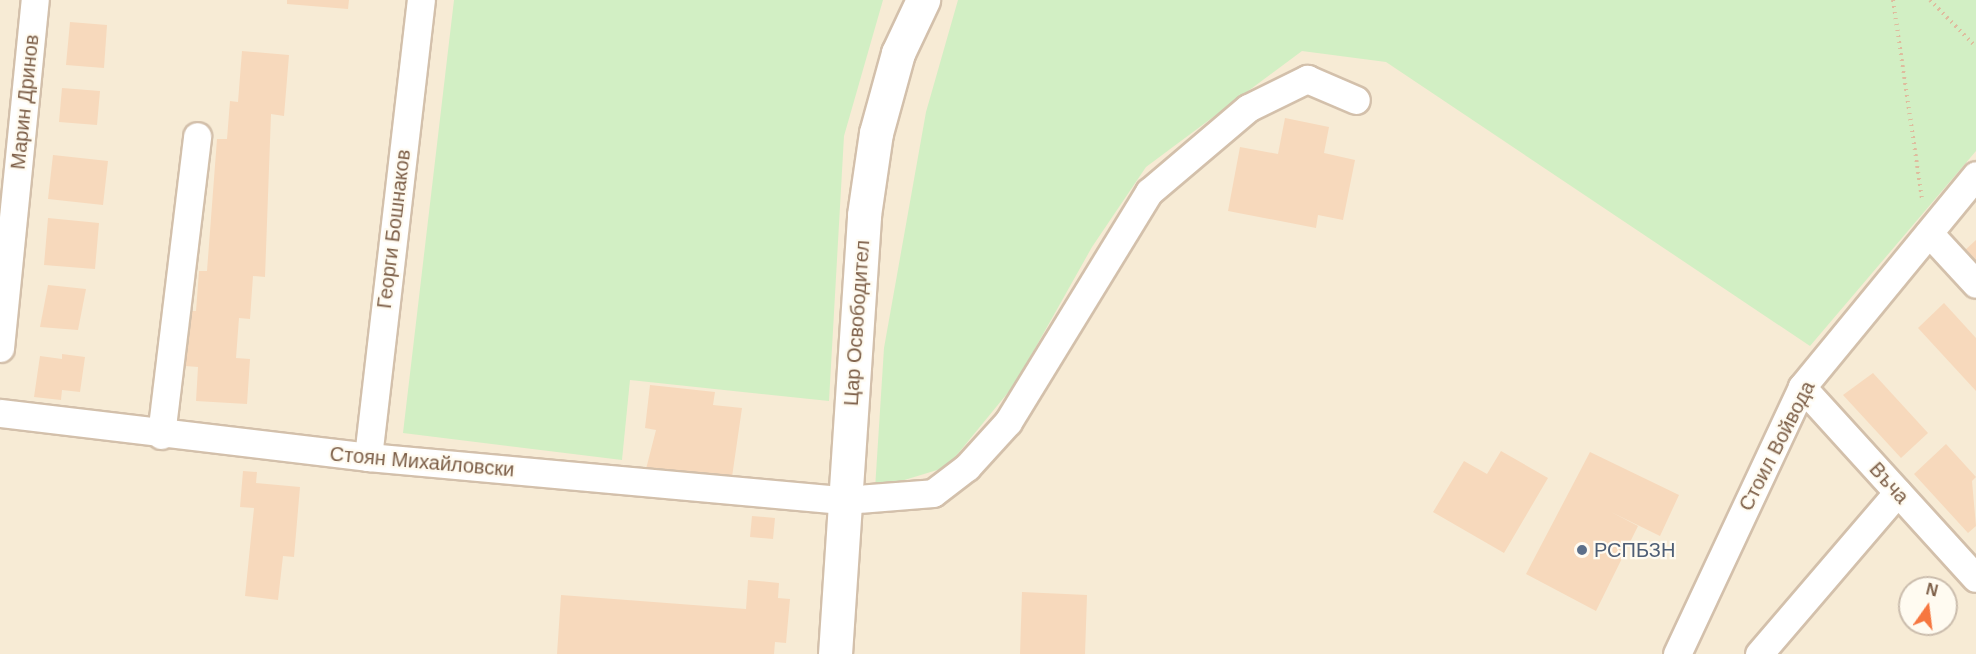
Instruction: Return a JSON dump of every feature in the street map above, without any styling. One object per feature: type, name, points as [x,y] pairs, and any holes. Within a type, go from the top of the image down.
[{"type":"main road","name":"Цар Освободител","points":[[835,654],[864,216],[876,133],[898,53],[923,0]]},
{"type":"street","name":"Марин Дринов","points":[[0,348],[35,0]]},
{"type":"street","name":"Георги Бошнаков","points":[[368,457],[421,0]]},
{"type":"street","name":"Стоян Михайловски","points":[[0,413],[161,435],[368,457],[845,500],[933,493],[968,467],[1008,422],[1149,192],[1248,108],[1307,79],[1356,100]]},
{"type":"street","points":[[161,435],[197,136]]},
{"type":"street","name":"Стоил Войвода","points":[[1677,654],[1802,387],[1976,175]]},
{"type":"street","points":[[1929,232],[1976,284]]},
{"type":"street","name":"Въча","points":[[1802,387],[1976,578]]},
{"type":"street","points":[[1759,654],[1898,492]]},
{"type":"path","points":[[1893,0],[1910,143],[1929,232]]},
{"type":"path","points":[[1930,0],[1976,47]]},
{"type":"shaded area","points":[[0,0],[1976,0],[1976,654],[0,654]]},
{"type":"green space","points":[[454,0],[883,0],[844,136],[829,401],[630,380],[622,460],[403,433]]},
{"type":"green space","points":[[958,0],[1976,0],[1976,151],[1810,346],[1386,62],[1302,51],[1146,167],[1092,247],[1015,384],[947,467],[875,489],[884,348],[926,112]]},
{"type":"building","points":[[287,0],[349,0],[348,9],[287,4]]},
{"type":"building","points":[[70,22],[107,25],[104,68],[66,65]]},
{"type":"building","points":[[242,51],[289,55],[284,116],[271,114],[265,277],[253,276],[250,319],[239,318],[236,358],[250,359],[247,404],[196,401],[198,367],[185,366],[190,311],[196,311],[199,271],[207,271],[217,139],[227,139],[230,101],[238,102]]},
{"type":"building","points":[[62,88],[100,91],[97,125],[59,122]]},
{"type":"building","points":[[1285,118],[1329,127],[1324,153],[1355,160],[1343,220],[1318,215],[1316,228],[1228,211],[1240,147],[1278,154]]},
{"type":"building","points":[[53,155],[108,161],[103,205],[48,199]]},
{"type":"building","points":[[48,218],[99,223],[95,269],[44,265]]},
{"type":"building","points":[[1976,240],[1976,265],[1963,252]]},
{"type":"building","points":[[48,285],[86,289],[78,330],[40,327]]},
{"type":"building","points":[[1944,303],[1976,338],[1976,391],[1918,328]]},
{"type":"building","points":[[62,354],[85,357],[80,392],[62,390],[61,400],[34,397],[40,356],[62,359]]},
{"type":"building","points":[[1873,373],[1928,433],[1901,458],[1843,395]]},
{"type":"building","points":[[650,385],[715,392],[713,405],[742,408],[732,477],[646,469],[656,430],[645,428]]},
{"type":"building","points":[[1946,444],[1976,477],[1972,481],[1976,526],[1968,533],[1914,474]]},
{"type":"building","points":[[1501,451],[1548,478],[1504,553],[1433,512],[1464,461],[1487,474]]},
{"type":"building","name":"РСПБЗН","points":[[1590,452],[1679,495],[1660,536],[1611,512],[1638,526],[1596,611],[1526,574]]},
{"type":"building","points":[[243,471],[257,472],[256,483],[300,487],[294,557],[283,556],[278,600],[245,596],[254,508],[240,507]]},
{"type":"building","points":[[752,516],[775,518],[773,539],[750,537]]},
{"type":"building","points":[[748,580],[779,583],[778,598],[790,599],[786,643],[775,642],[774,654],[557,654],[561,595],[746,609]]},
{"type":"building","points":[[1022,592],[1087,595],[1085,654],[1020,654]]},
{"type":"place","name":"РСПБЗН","points":[[1582,550]]}]
